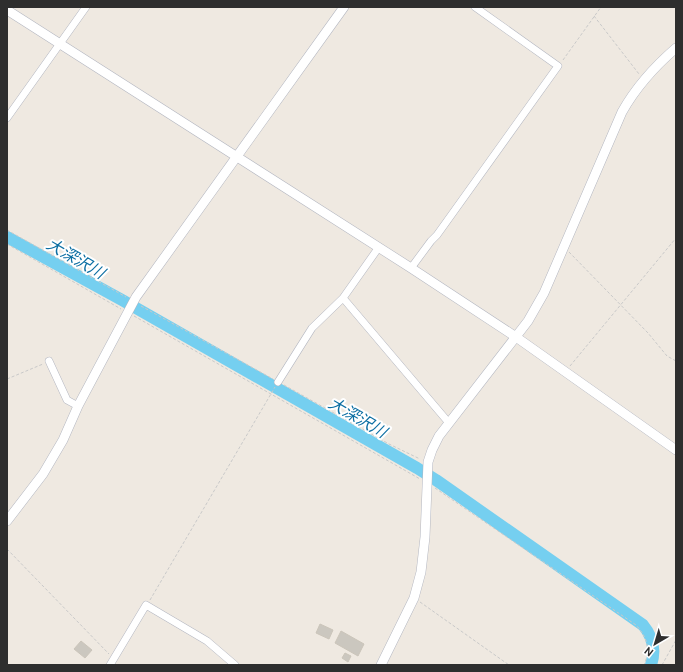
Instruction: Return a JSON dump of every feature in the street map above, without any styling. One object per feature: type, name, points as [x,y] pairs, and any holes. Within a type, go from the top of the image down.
[{"type":"street","points":[[7,118],[86,7]]},
{"type":"street","points":[[7,521],[43,474],[64,440],[78,406],[127,312],[344,7]]},
{"type":"street","points":[[411,268],[442,228],[558,66],[476,7]]},
{"type":"street","points":[[7,10],[379,247],[516,337],[676,450]]},
{"type":"street","points":[[381,665],[414,598],[421,572],[425,537],[428,462],[432,450],[439,436],[516,337],[536,308],[619,117],[630,97],[643,80],[676,48]]},
{"type":"street","points":[[278,382],[312,328],[343,298],[379,247]]},
{"type":"street","points":[[343,298],[449,423]]},
{"type":"street","points":[[49,361],[67,400],[78,406]]},
{"type":"street","points":[[113,662],[146,605],[207,641],[235,665]]},
{"type":"path","points":[[558,66],[601,7]]},
{"type":"path","points":[[594,16],[643,80]]},
{"type":"path","points":[[7,230],[134,302]]},
{"type":"path","points":[[566,372],[676,238]]},
{"type":"path","points":[[7,244],[437,489],[636,625],[643,633],[647,643],[648,654],[644,665]]},
{"type":"path","points":[[564,246],[621,305],[667,356],[676,361]]},
{"type":"path","points":[[7,380],[49,361]]},
{"type":"path","points":[[146,605],[270,394]]},
{"type":"path","points":[[7,549],[113,662]]},
{"type":"path","points":[[414,598],[510,665]]},
{"type":"path","points":[[662,665],[676,640]]},
{"type":"building","points":[[320,624],[333,630],[329,639],[316,633]]},
{"type":"building","points":[[341,631],[364,644],[358,656],[335,643]]},
{"type":"building","points":[[81,641],[92,650],[85,658],[74,649]]},
{"type":"building","points":[[345,653],[351,656],[348,662],[342,658]]},
{"type":"waterway","name":"大深沢川","points":[[7,237],[122,300],[436,480],[643,625],[653,644],[653,659],[651,665]]}]
